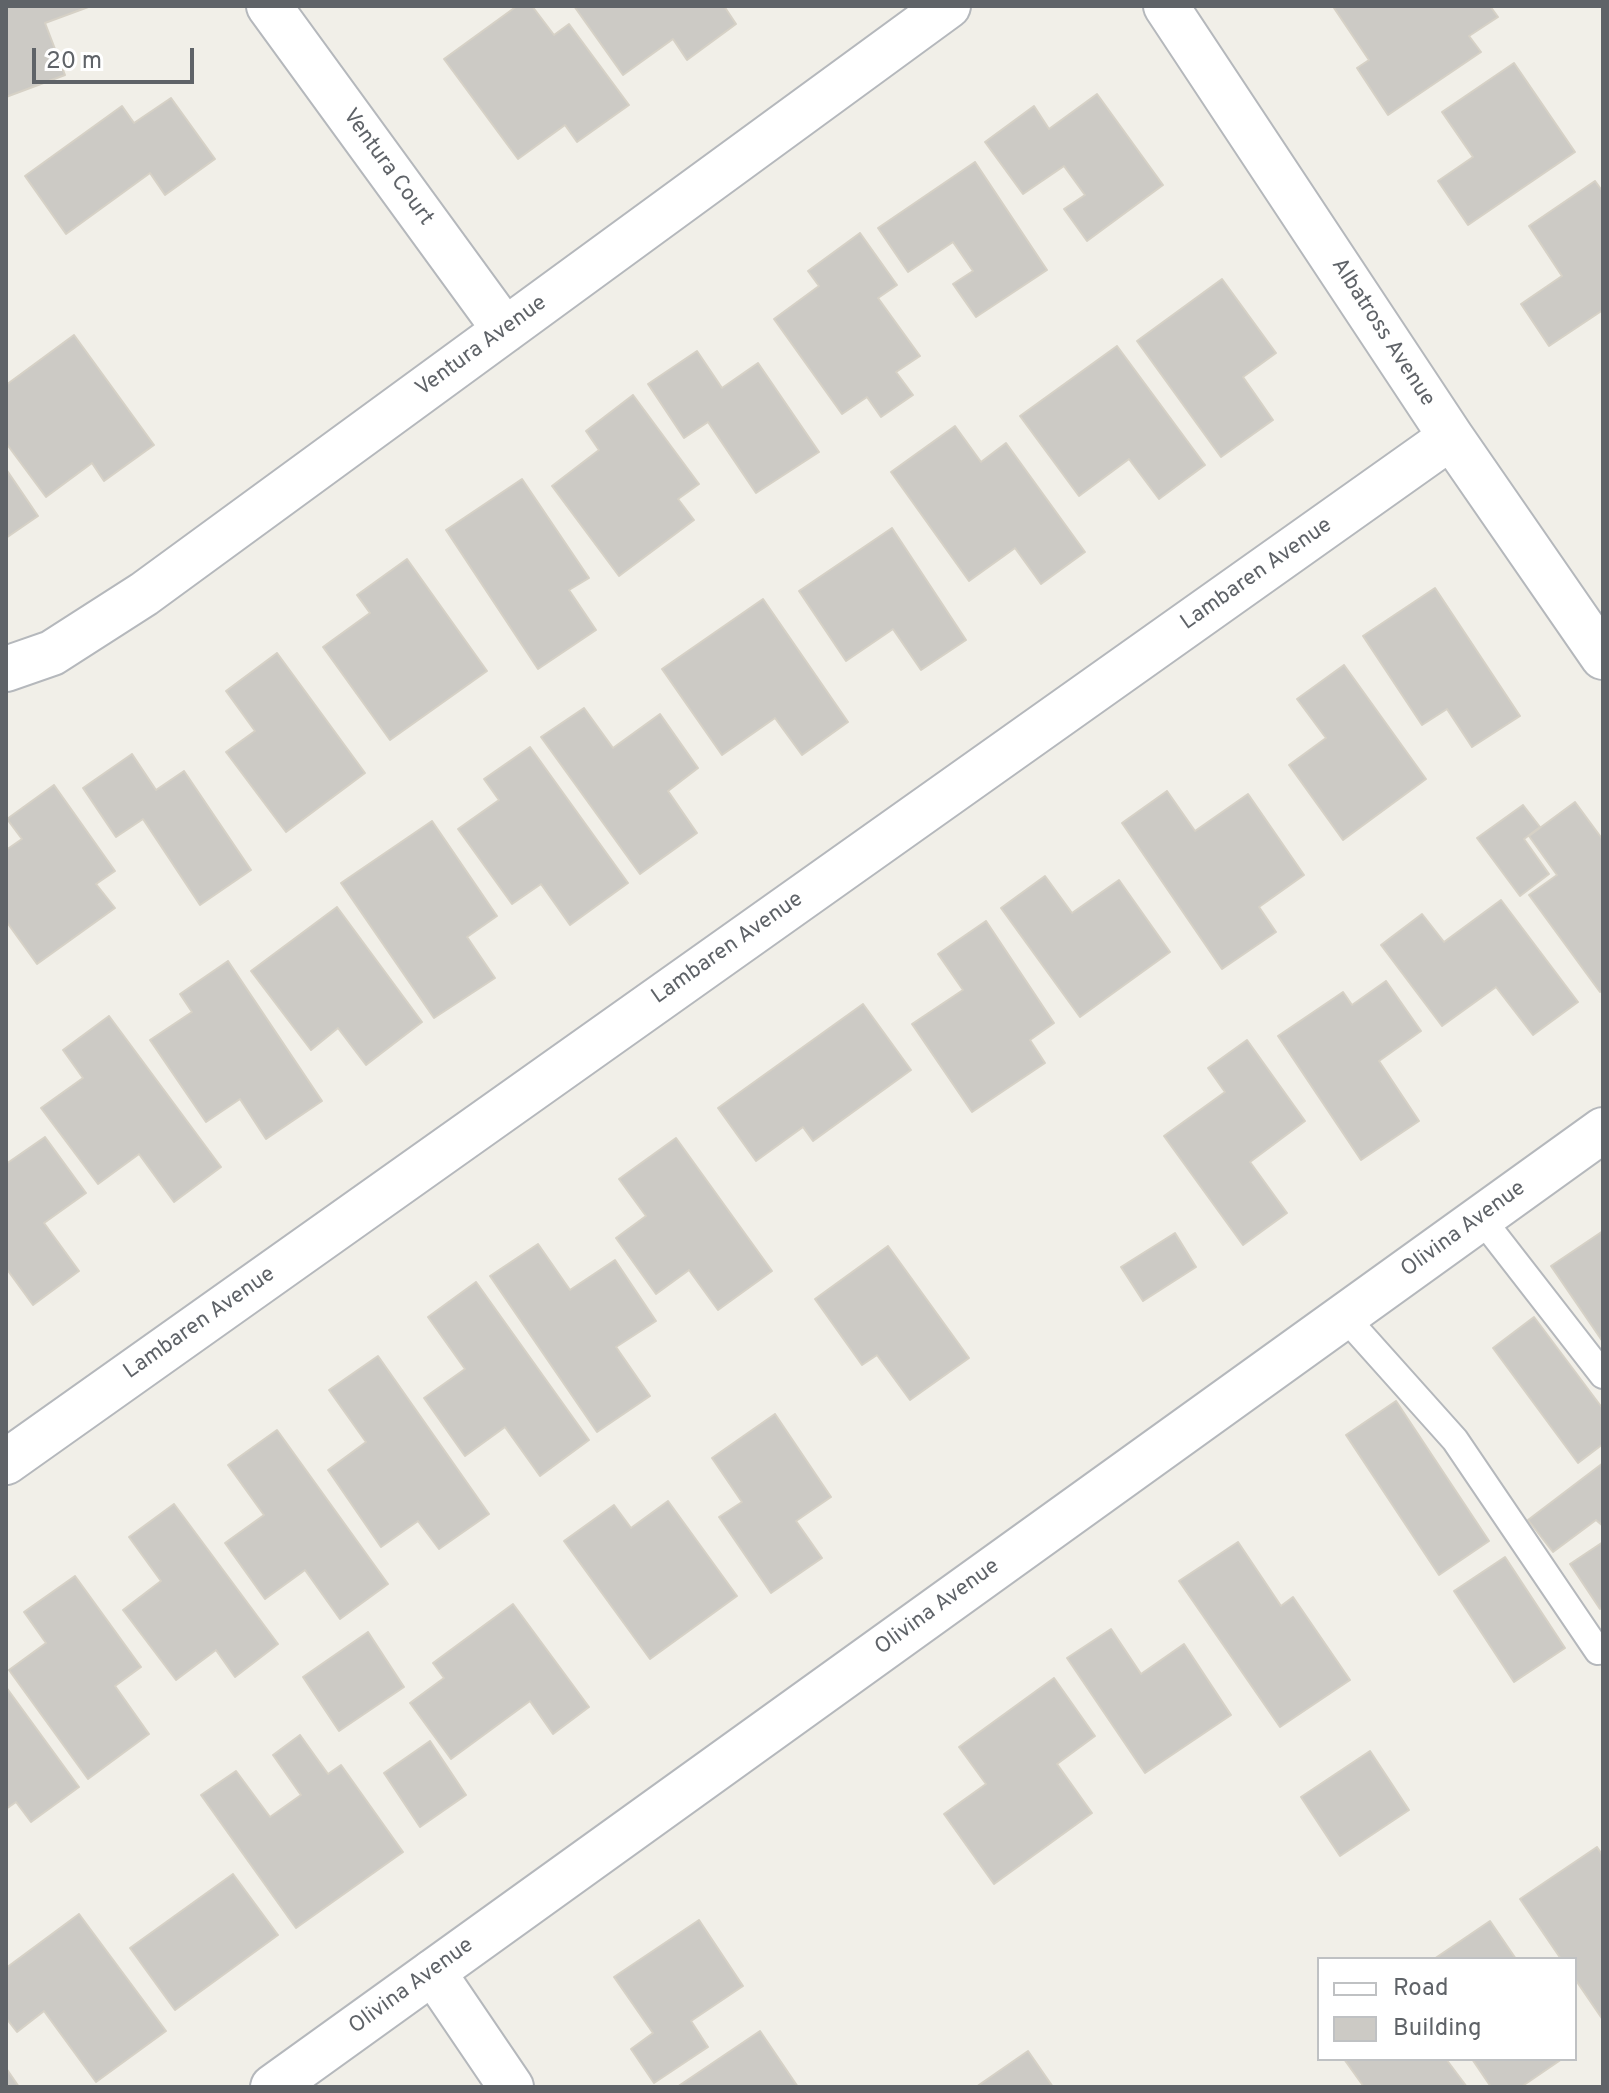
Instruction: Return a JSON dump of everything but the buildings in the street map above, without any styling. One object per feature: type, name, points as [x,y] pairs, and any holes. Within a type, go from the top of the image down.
[{"type":"street","name":"Ventura Court","points":[[269,6],[505,330]]},
{"type":"street","name":"Ventura Avenue","points":[[6,669],[52,653],[144,594],[948,6]]},
{"type":"street","name":"Albatross Avenue","points":[[1166,6],[1451,437],[1603,657]]},
{"type":"street","name":"Lambaren Avenue","points":[[6,1462],[1451,437]]},
{"type":"street","name":"Olivina Avenue","points":[[273,2087],[1603,1130]]},
{"type":"street","points":[[433,1972],[511,2087]]},
{"type":"lane","points":[[1481,1218],[1603,1375]]},
{"type":"lane","points":[[1344,1316],[1455,1440],[1598,1651],[1603,1648]]}]
